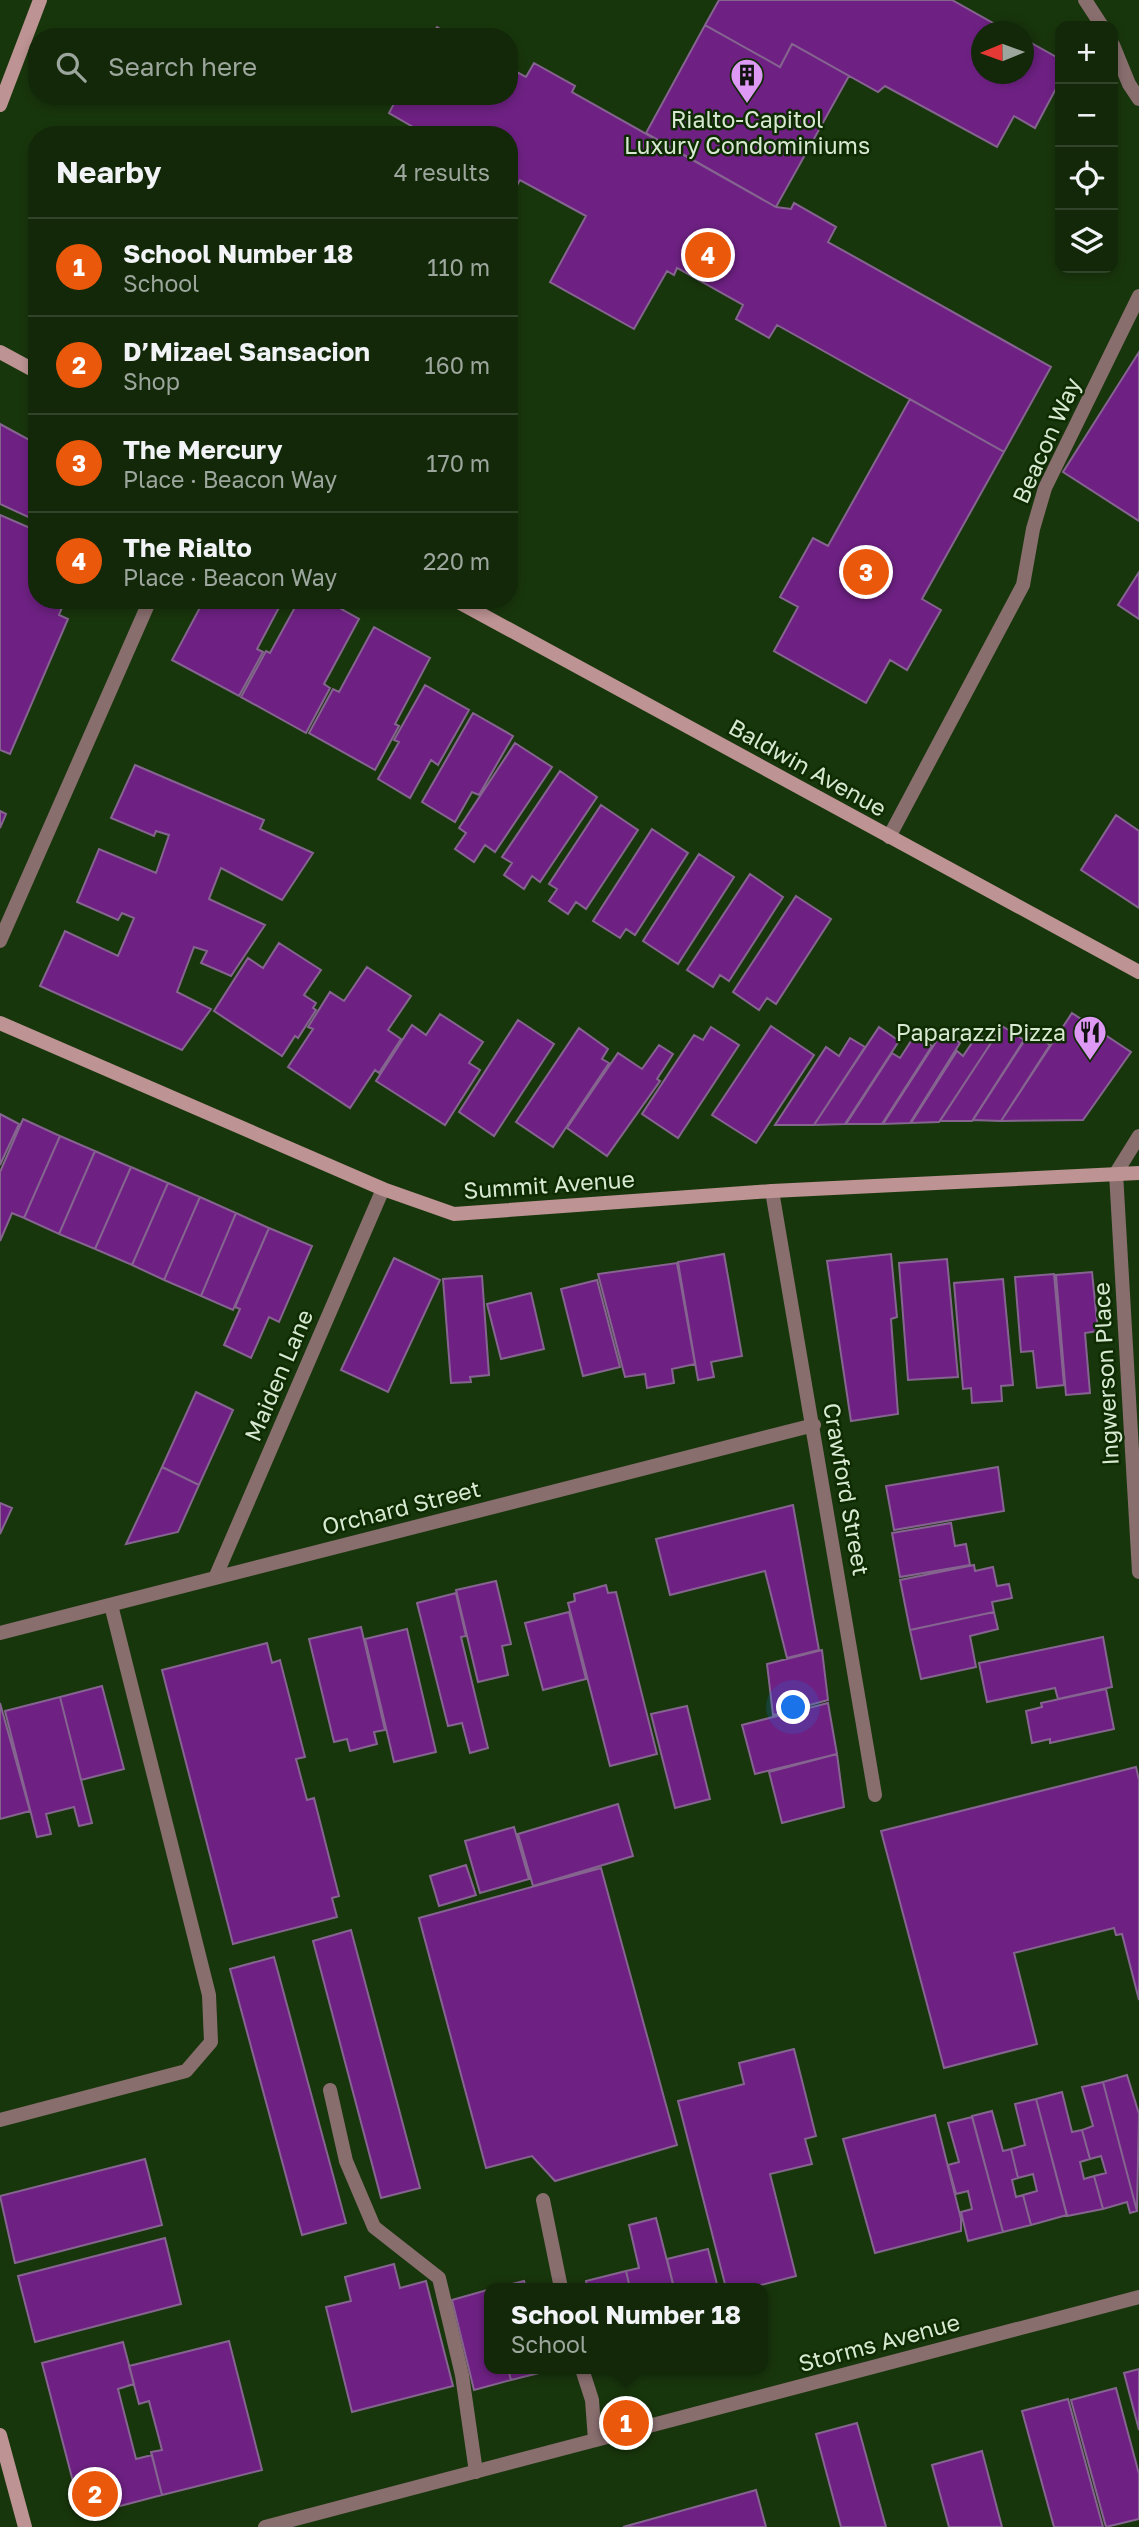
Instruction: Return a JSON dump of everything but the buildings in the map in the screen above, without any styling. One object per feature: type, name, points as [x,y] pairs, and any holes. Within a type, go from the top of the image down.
[{"type":"main road","points":[[29,28],[40,0]]},
{"type":"main road","points":[[0,105],[28,32]]},
{"type":"main road","points":[[0,352],[28,367]]},
{"type":"main road","name":"Baldwin Avenue","points":[[471,609],[1139,972]]},
{"type":"main road","name":"Summit Avenue","points":[[0,1023],[383,1189],[454,1214],[772,1191],[1139,1173]]},
{"type":"main road","points":[[0,2435],[25,2527]]},
{"type":"street","points":[[1085,0],[1099,21]]},
{"type":"street","points":[[1118,57],[1129,84],[1139,99]]},
{"type":"street","name":"Beacon Way","points":[[889,837],[1023,585],[1033,529],[1045,488],[1139,296]]},
{"type":"street","points":[[0,941],[146,609]]},
{"type":"street","points":[[1115,1174],[1139,1136]]},
{"type":"street","name":"Ingwerson Place","points":[[1115,1174],[1139,1572]]},
{"type":"street","name":"Maiden Lane","points":[[215,1578],[383,1189]]},
{"type":"street","name":"Crawford Street","points":[[772,1191],[875,1795]]},
{"type":"street","name":"Orchard Street","points":[[0,1633],[814,1425]]},
{"type":"street","points":[[0,2120],[186,2071],[211,2042],[209,1995],[111,1605]]},
{"type":"street","points":[[330,2090],[346,2161],[374,2227],[401,2245],[439,2278],[462,2375],[476,2472]]},
{"type":"street","points":[[543,2200],[560,2283]]},
{"type":"street","name":"Storms Avenue","points":[[265,2527],[1139,2297]]},
{"type":"street","points":[[584,2374],[592,2400],[595,2440]]},
{"type":"place","name":"Rialto-Capitol Luxury Condominiums","points":[[747,105]]},
{"type":"place","name":"The Rialto","points":[[708,255]]},
{"type":"place","name":"The Mercury","points":[[866,572]]},
{"type":"place","name":"Paparazzi Pizza","points":[[1090,1062]]},
{"type":"place","name":"School Number 18","points":[[626,2423]]},
{"type":"place","name":"D’Mizael Sansacion","points":[[95,2494]]}]
